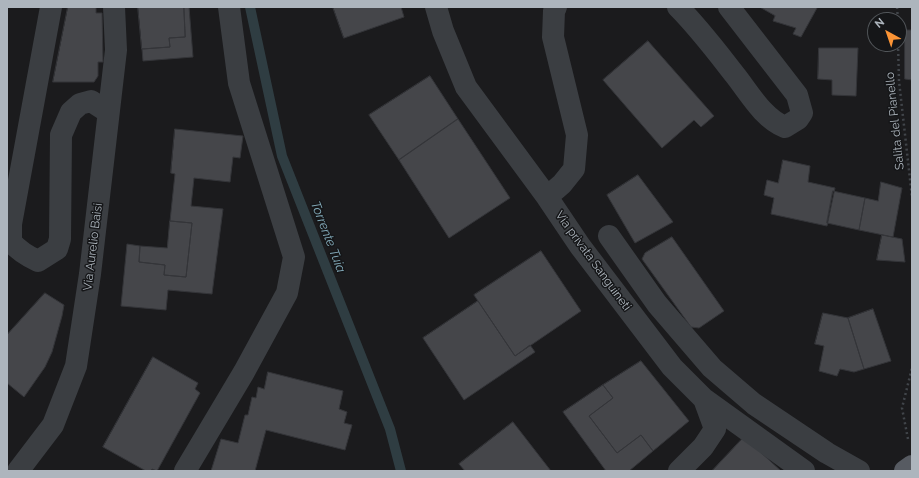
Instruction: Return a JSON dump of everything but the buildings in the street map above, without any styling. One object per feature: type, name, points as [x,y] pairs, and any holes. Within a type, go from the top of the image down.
[{"type":"main road","points":[[905,471],[912,466]]},
{"type":"street","points":[[52,7],[11,224],[11,242],[18,250],[38,261],[57,249],[60,238],[61,135],[71,112],[80,104],[91,101],[108,112]]},
{"type":"street","name":"Via Aurelio Baisi","points":[[18,471],[53,425],[76,366],[90,274],[116,50],[114,7]]},
{"type":"street","points":[[185,471],[244,372],[287,293],[294,257],[239,82],[230,7]]},
{"type":"street","name":"Via privata Sanguineti","points":[[436,7],[443,31],[466,87],[547,197],[580,246],[672,367],[704,399],[804,471]]},
{"type":"street","points":[[547,197],[562,184],[574,169],[577,136],[553,37],[554,11],[556,7]]},
{"type":"street","points":[[678,7],[695,24],[761,108],[774,122],[785,127],[798,119],[802,113],[796,95],[729,7]]},
{"type":"street","points":[[609,236],[656,304],[712,368],[754,404],[827,453],[859,471]]},
{"type":"street","points":[[679,471],[703,447],[714,429],[704,399]]},
{"type":"path","name":"Salita del Pianello","points":[[898,52],[899,81],[912,197]]},
{"type":"path","points":[[909,442],[902,408],[912,368]]},
{"type":"waterway","name":"Torrente Tuia","points":[[250,7],[282,156],[390,429],[401,471]]}]
